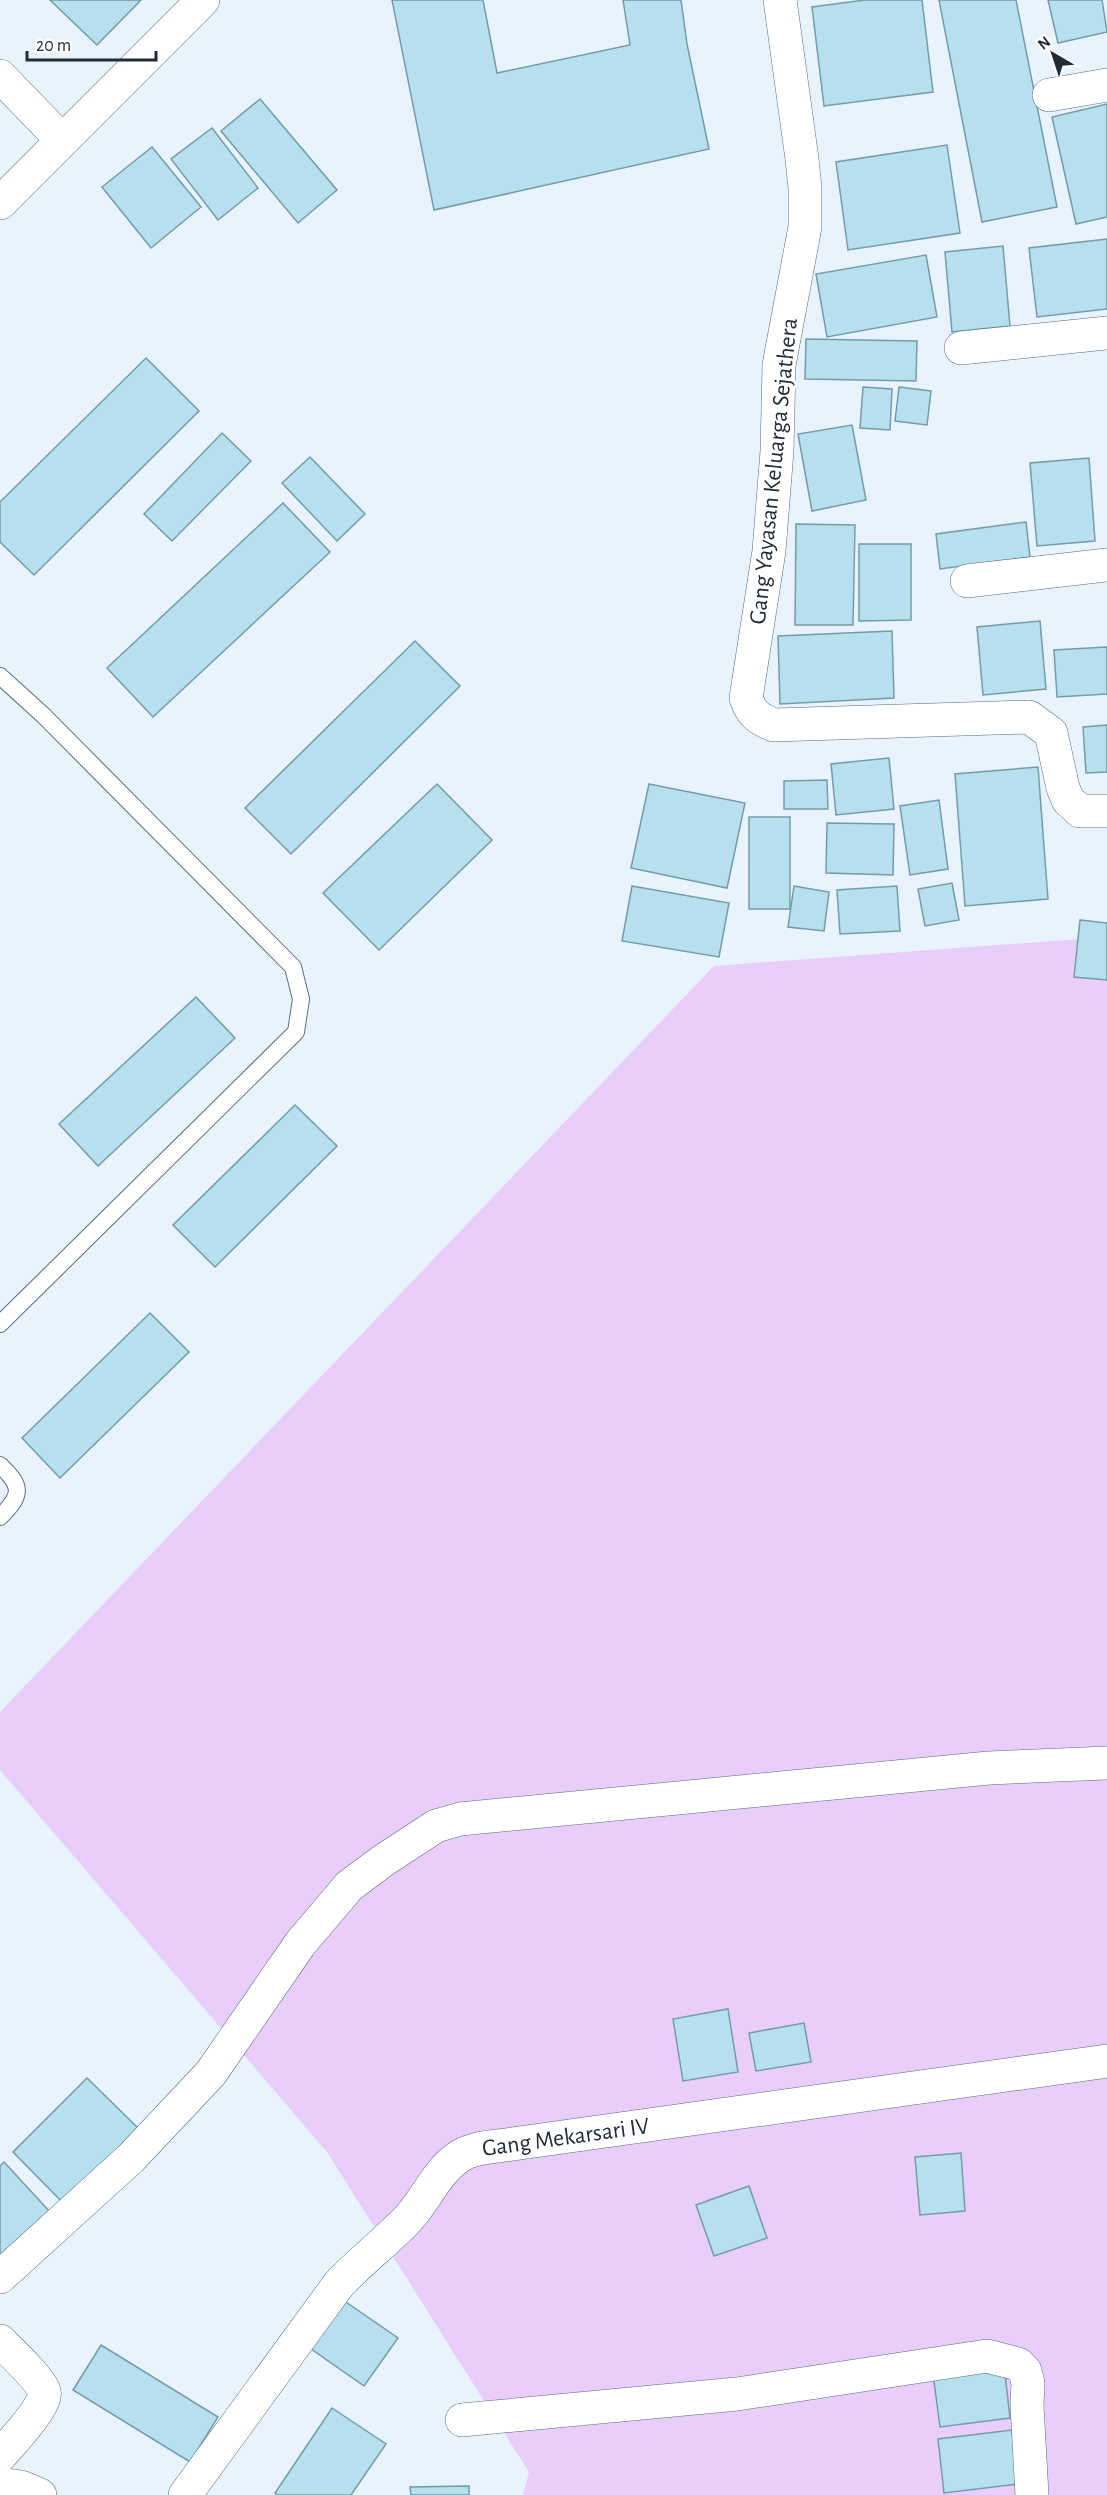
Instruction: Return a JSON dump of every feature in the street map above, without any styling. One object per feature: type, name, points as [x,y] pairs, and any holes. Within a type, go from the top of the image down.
[{"type":"street","points":[[0,203],[61,139],[203,0]]},
{"type":"street","name":"Gang Yayasan Keluarga Sejathera","points":[[780,0],[802,159],[805,227],[779,365],[777,451],[769,551],[746,698],[751,712],[762,721],[774,725],[1029,717],[1051,733],[1063,788],[1068,800],[1080,811],[1102,811]]},
{"type":"street","points":[[0,76],[61,139]]},
{"type":"street","points":[[1049,95],[1107,86]]},
{"type":"street","points":[[961,348],[1107,333]]},
{"type":"street","points":[[967,581],[1107,565]]},
{"type":"street","points":[[0,2277],[131,2158],[211,2073],[300,1944],[349,1886],[436,1826],[460,1819],[989,1768],[1107,1763]]},
{"type":"street","name":"Gang Mekarsari IV","points":[[185,2495],[339,2283],[404,2224],[443,2172],[458,2157],[479,2149],[506,2145],[1107,2061]]},
{"type":"street","points":[[0,2341],[25,2366],[44,2391],[44,2399],[0,2456]]},
{"type":"street","points":[[462,2420],[737,2394],[987,2356],[1018,2364],[1025,2371],[1028,2383],[1027,2406],[1032,2495]]},
{"type":"street","points":[[0,2484],[21,2487],[40,2495]]},
{"type":"lane","points":[[0,676],[43,715],[293,967],[301,999],[296,1032],[0,1324]]},
{"type":"lane","points":[[0,1465],[17,1487],[15,1502],[0,1517]]},
{"type":"shaded area","points":[[1107,937],[1107,2495],[523,2495],[529,2472],[327,2152],[0,1770],[0,1712],[714,966]]},
{"type":"building","points":[[50,0],[141,0],[97,45]]},
{"type":"building","points":[[392,0],[483,0],[497,73],[630,45],[623,0],[681,0],[687,44],[709,149],[434,210]]},
{"type":"building","points":[[865,0],[922,0],[933,92],[824,106],[812,7]]},
{"type":"building","points":[[939,0],[1016,0],[1057,207],[982,222]]},
{"type":"building","points":[[1048,0],[1102,0],[1107,32],[1058,43]]},
{"type":"building","points":[[260,99],[337,190],[298,223],[221,131]]},
{"type":"building","points":[[1107,104],[1107,217],[1076,224],[1052,117]]},
{"type":"building","points":[[212,128],[258,188],[218,220],[171,159]]},
{"type":"building","points":[[947,145],[960,233],[848,250],[836,162]]},
{"type":"building","points":[[152,147],[201,207],[151,248],[102,187]]},
{"type":"building","points":[[1107,239],[1107,309],[1037,317],[1029,248]]},
{"type":"building","points":[[1003,246],[1010,326],[952,332],[945,252]]},
{"type":"building","points":[[926,255],[937,317],[827,337],[816,274]]},
{"type":"building","points":[[806,339],[917,341],[916,381],[805,379]]},
{"type":"building","points":[[146,358],[199,411],[34,575],[0,542],[0,502]]},
{"type":"building","points":[[863,387],[892,389],[890,430],[860,428]]},
{"type":"building","points":[[899,387],[931,391],[927,425],[895,421]]},
{"type":"building","points":[[852,425],[866,500],[812,511],[798,434]]},
{"type":"building","points":[[222,433],[251,461],[172,541],[144,514]]},
{"type":"building","points":[[310,457],[365,514],[337,541],[282,483]]},
{"type":"building","points":[[1089,458],[1095,541],[1037,546],[1030,463]]},
{"type":"building","points":[[283,503],[330,552],[153,717],[107,668]]},
{"type":"building","points":[[1026,522],[1030,557],[940,569],[936,534]]},
{"type":"building","points":[[796,524],[855,525],[853,625],[795,625]]},
{"type":"building","points":[[859,544],[911,544],[911,620],[859,621]]},
{"type":"building","points":[[1040,621],[1046,689],[983,695],[977,627]]},
{"type":"building","points":[[892,631],[894,698],[780,704],[778,636]]},
{"type":"building","points":[[415,641],[460,686],[291,854],[245,808]]},
{"type":"building","points":[[1107,647],[1107,694],[1057,697],[1054,650]]},
{"type":"building","points":[[1107,725],[1107,772],[1086,773],[1083,727]]},
{"type":"building","points":[[889,758],[894,809],[836,815],[831,764]]},
{"type":"building","points":[[1038,767],[1048,899],[965,906],[955,774]]},
{"type":"building","points":[[827,780],[828,809],[784,809],[784,781]]},
{"type":"building","points":[[437,784],[492,840],[379,950],[323,893]]},
{"type":"building","points":[[649,784],[745,803],[727,888],[631,868]]},
{"type":"building","points":[[939,800],[948,869],[910,875],[900,806]]},
{"type":"building","points":[[749,817],[790,817],[790,909],[749,909]]},
{"type":"building","points":[[827,823],[894,824],[893,875],[826,873]]},
{"type":"building","points":[[952,883],[959,920],[925,926],[918,889]]},
{"type":"building","points":[[632,886],[729,903],[719,957],[622,941]]},
{"type":"building","points":[[794,886],[829,892],[824,931],[788,927]]},
{"type":"building","points":[[897,886],[900,931],[840,934],[837,890]]},
{"type":"building","points":[[1080,920],[1107,923],[1107,980],[1074,977]]},
{"type":"building","points":[[196,997],[235,1038],[98,1166],[59,1124]]},
{"type":"building","points":[[295,1105],[337,1146],[215,1267],[173,1225]]},
{"type":"building","points":[[150,1313],[189,1352],[60,1478],[22,1438]]},
{"type":"building","points":[[728,2009],[738,2072],[683,2081],[673,2019]]},
{"type":"building","points":[[804,2023],[811,2062],[756,2071],[749,2033]]},
{"type":"building","points":[[87,2078],[143,2133],[67,2207],[13,2152]]},
{"type":"building","points":[[961,2153],[965,2211],[920,2215],[915,2157]]},
{"type":"building","points":[[4,2162],[50,2212],[0,2257],[0,2166]]},
{"type":"building","points":[[749,2186],[767,2238],[714,2256],[696,2205]]},
{"type":"building","points":[[340,2298],[398,2338],[364,2386],[307,2346]]},
{"type":"building","points":[[101,2345],[218,2417],[190,2462],[73,2390]]},
{"type":"building","points":[[1004,2365],[1010,2418],[940,2427],[933,2374]]},
{"type":"building","points":[[332,2408],[386,2444],[351,2495],[278,2495],[275,2493]]},
{"type":"building","points":[[1012,2430],[1018,2484],[944,2493],[938,2439]]},
{"type":"building","points":[[469,2486],[469,2495],[411,2495],[410,2487]]}]
